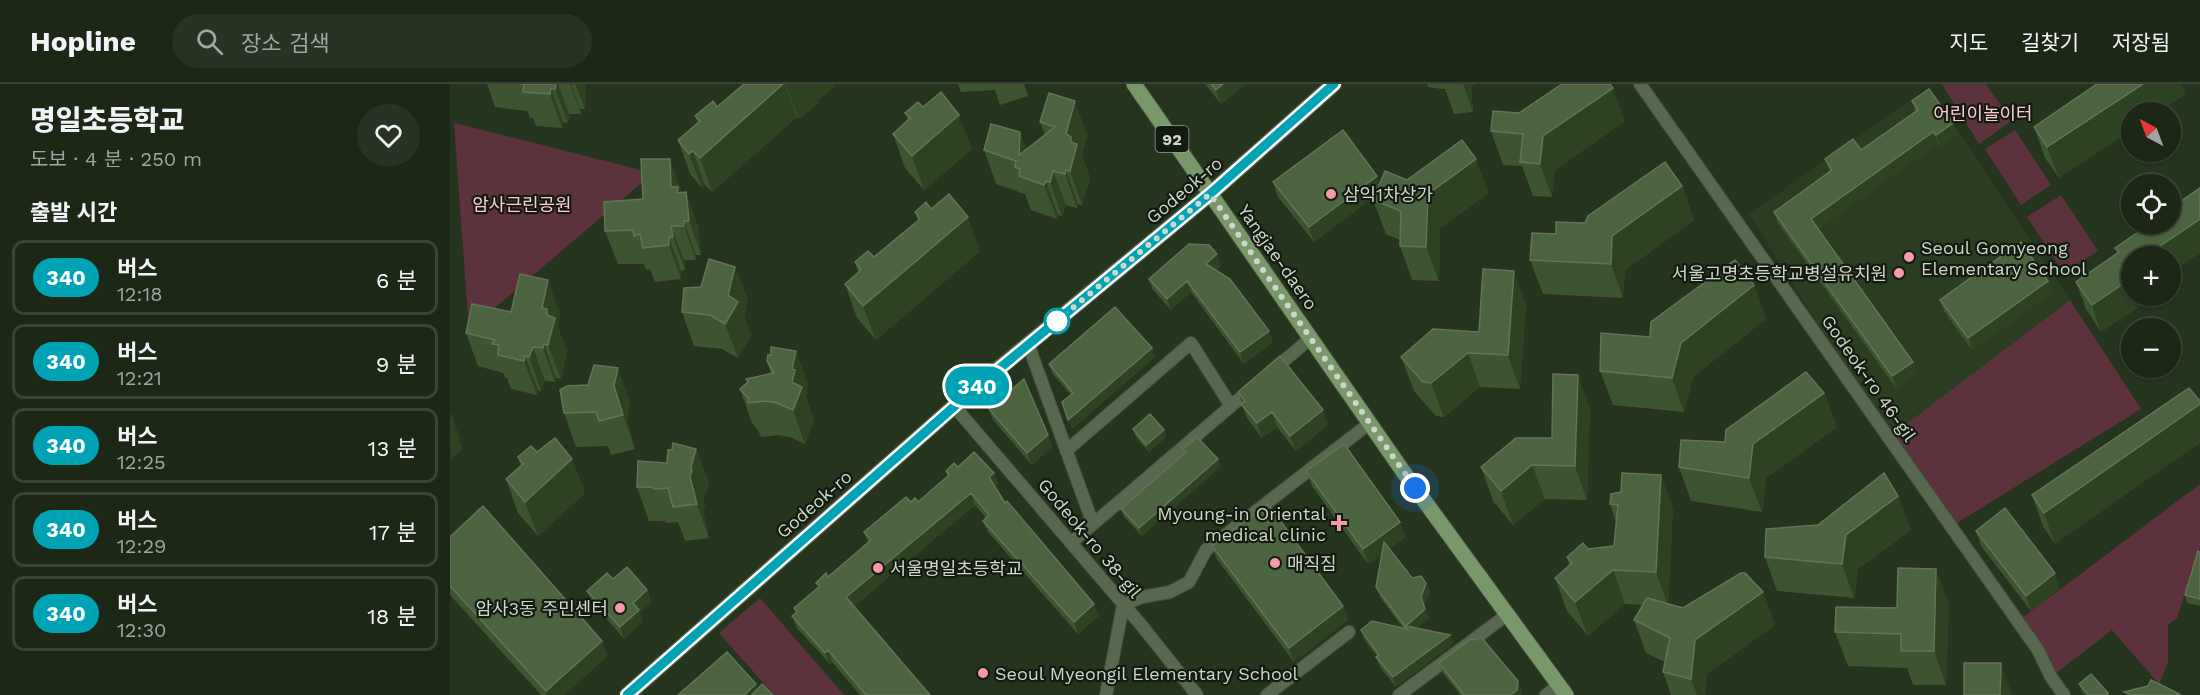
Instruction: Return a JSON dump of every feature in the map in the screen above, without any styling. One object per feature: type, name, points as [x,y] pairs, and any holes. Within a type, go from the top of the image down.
[{"type":"main road","name":"Yangjae-daero","points":[[1134,84],[1370,423],[1563,690]]},
{"type":"main road","name":"Godeok-ro","points":[[627,695],[954,406],[1210,194],[1334,84]]},
{"type":"street","name":"Godeok-ro 46-gil","points":[[1640,84],[2038,650],[2064,695]]},
{"type":"street","points":[[1071,543],[1311,338]]},
{"type":"street","points":[[1066,451],[1191,343],[1231,406]]},
{"type":"street","points":[[1028,344],[1093,524]]},
{"type":"street","name":"Godeok-ro 38-gil","points":[[954,406],[1197,695]]},
{"type":"street","points":[[1106,695],[1123,605],[1142,597],[1170,592],[1189,582],[1206,550],[1370,423]]},
{"type":"street","points":[[1400,695],[1508,614]]},
{"type":"street","points":[[1267,695],[1349,632]]},
{"type":"street","points":[[1546,695],[1563,690]]},
{"type":"shaded area","name":"Seoul Gomyeong Elementary School","points":[[1929,87],[2070,300],[1889,437],[1749,214]]},
{"type":"green space","name":"어린이놀이터","points":[[1942,84],[1986,84],[2011,121],[1979,144]]},
{"type":"green space","name":"암사근린공원","points":[[454,123],[653,173],[469,330]]},
{"type":"green space","points":[[2015,130],[2051,185],[2021,205],[1985,149]]},
{"type":"green space","points":[[2061,195],[2098,251],[2064,273],[2027,217]]},
{"type":"green space","points":[[2070,300],[2141,409],[1952,526],[1889,437]]},
{"type":"green space","points":[[2200,484],[2200,548],[2177,618],[2168,625],[2168,663],[2159,684],[2112,630],[2051,677],[2018,621]]},
{"type":"green space","points":[[760,598],[844,695],[774,695],[719,633]]},
{"type":"building","points":[[524,84],[556,84],[555,89],[551,88],[550,94],[523,92]]},
{"type":"building","points":[[744,84],[783,84],[700,158],[693,151],[689,154],[678,140],[700,121],[695,116],[713,101],[717,107]]},
{"type":"building","points":[[1211,84],[1223,84],[1216,90]]},
{"type":"building","points":[[1562,84],[1610,84],[1613,88],[1543,136],[1540,164],[1520,162],[1523,134],[1491,131],[1493,111],[1519,113]]},
{"type":"building","points":[[2097,84],[2143,84],[2047,147],[2034,127]]},
{"type":"building","points":[[1929,89],[1953,123],[1936,135],[1933,132],[1811,219],[1913,362],[1892,376],[1774,212],[1832,170],[1825,159],[1853,139],[1861,150],[1918,110],[1912,101]]},
{"type":"building","points":[[941,92],[959,115],[912,156],[893,134],[910,118],[905,113],[918,102],[923,107]]},
{"type":"building","points":[[1049,93],[1075,101],[1066,134],[1071,137],[1071,142],[1077,144],[1070,171],[1066,170],[1065,174],[1053,171],[1050,182],[1046,181],[1044,185],[1019,176],[1020,169],[1015,167],[1016,161],[984,150],[991,124],[1020,132],[1019,155],[1055,127],[1040,122]]},
{"type":"building","name":"삼익1차상가","points":[[1343,130],[1377,176],[1309,227],[1273,182]]},
{"type":"building","points":[[1462,140],[1476,159],[1428,194],[1426,247],[1400,246],[1401,211],[1373,200],[1385,171],[1407,180]]},
{"type":"building","points":[[641,159],[670,159],[671,187],[678,187],[677,193],[686,192],[689,221],[684,221],[684,226],[671,226],[673,237],[669,237],[669,245],[643,248],[640,234],[634,236],[633,230],[605,231],[604,202],[643,199]]},
{"type":"building","points":[[1665,162],[1682,186],[1612,236],[1611,264],[1530,260],[1532,233],[1556,234],[1556,222],[1585,223],[1588,216]]},
{"type":"building","points":[[2200,188],[2200,219],[2181,232],[2181,201]]},
{"type":"building","points":[[949,194],[968,217],[863,306],[845,284],[861,270],[855,262],[868,251],[874,257],[920,219],[915,212],[926,202],[931,209]]},
{"type":"building","points":[[2135,234],[2178,234],[2160,246],[2121,246],[2121,285],[2092,305],[2076,282],[2119,252],[2115,248]]},
{"type":"building","points":[[2021,242],[2048,281],[1968,338],[1940,300]]},
{"type":"building","points":[[1189,244],[1209,245],[1217,254],[1206,264],[1230,279],[1269,331],[1240,352],[1187,281],[1167,299],[1149,279]]},
{"type":"building","points":[[709,259],[735,267],[728,295],[738,302],[725,324],[710,315],[682,312],[684,288],[701,287]]},
{"type":"building","points":[[1735,260],[1754,285],[1681,343],[1672,378],[1600,371],[1601,333],[1650,337],[1651,322]]},
{"type":"building","points":[[1483,269],[1514,271],[1508,355],[1468,353],[1431,383],[1423,382],[1401,357],[1433,329],[1479,332]]},
{"type":"building","points":[[520,274],[548,280],[542,308],[547,309],[547,315],[555,318],[548,345],[544,344],[543,348],[533,347],[529,357],[525,356],[524,361],[498,355],[499,345],[492,344],[495,340],[466,333],[472,304],[511,312]]},
{"type":"building","points":[[1115,307],[1152,348],[1068,420],[1062,402],[1073,393],[1049,364]]},
{"type":"building","points":[[771,347],[796,351],[792,382],[802,387],[793,410],[766,401],[748,403],[748,398],[740,389],[748,382],[746,379],[774,373],[767,361],[768,355],[771,355]]},
{"type":"building","points":[[1280,356],[1323,410],[1290,436],[1272,412],[1257,423],[1241,404],[1245,401],[1238,392]]},
{"type":"building","points":[[594,365],[618,368],[614,386],[623,415],[599,421],[596,412],[564,413],[560,390],[567,386],[588,385]]},
{"type":"building","points":[[1806,372],[1824,393],[1753,444],[1749,478],[1679,467],[1681,440],[1725,442],[1726,430]]},
{"type":"building","points":[[1553,374],[1578,375],[1575,466],[1532,465],[1501,491],[1481,467],[1516,438],[1552,438]]},
{"type":"building","points":[[1024,379],[1048,435],[1027,453],[989,409]]},
{"type":"building","points":[[2189,388],[2200,404],[2044,513],[2032,495]]},
{"type":"building","points":[[1150,414],[1164,430],[1146,445],[1133,429]]},
{"type":"building","points":[[1197,437],[1218,459],[1139,528],[1121,509],[1186,452],[1183,449]]},
{"type":"building","points":[[555,438],[572,459],[525,502],[506,479],[523,464],[518,457],[531,446],[537,452]]},
{"type":"building","points":[[673,443],[696,449],[690,477],[697,504],[673,507],[668,488],[637,487],[638,461],[667,463],[668,450],[672,450]]},
{"type":"building","points":[[1344,444],[1400,522],[1363,549],[1306,471]]},
{"type":"building","name":"서울명일초등학교","points":[[974,452],[994,473],[989,477],[1005,503],[1007,501],[1094,604],[1074,622],[983,521],[989,515],[971,493],[846,597],[930,695],[866,695],[828,650],[825,653],[792,616],[797,612],[794,608],[820,586],[816,583],[826,573],[828,577],[871,540],[864,532],[906,497],[911,502],[915,498],[918,502],[949,475],[946,471],[954,463],[958,467]]},
{"type":"building","points":[[1622,473],[1661,475],[1656,572],[1613,570],[1575,602],[1555,578],[1572,563],[1567,557],[1583,543],[1588,549],[1614,546],[1618,505],[1610,504],[1611,494],[1621,492]]},
{"type":"building","points":[[1884,473],[1898,496],[1846,535],[1842,564],[1765,557],[1766,529],[1818,525]]},
{"type":"building","points":[[1268,504],[1343,606],[1289,648],[1212,546]]},
{"type":"building","points":[[483,506],[602,641],[546,691],[450,586],[450,537]]},
{"type":"building","points":[[2005,508],[2055,573],[2026,596],[1976,531]]},
{"type":"building","points":[[1384,542],[1412,578],[1421,576],[1426,583],[1421,597],[1425,609],[1406,626],[1450,635],[1393,677],[1376,657],[1379,655],[1361,630],[1372,621],[1407,629],[1376,587]]},
{"type":"building","points":[[2198,551],[2200,552],[2200,599],[2185,595]]},
{"type":"building","name":"암사3동 주민센터","points":[[627,567],[647,590],[633,603],[639,610],[620,627],[587,591],[607,573],[613,579]]},
{"type":"building","points":[[1898,568],[1936,569],[1934,651],[1901,651],[1901,634],[1835,632],[1836,607],[1897,608]]},
{"type":"building","points":[[1741,573],[1745,573],[1763,592],[1695,640],[1691,679],[1663,672],[1670,638],[1634,620],[1647,598],[1683,608]]},
{"type":"building","points":[[1481,637],[1518,681],[1517,690],[1510,695],[1464,695],[1439,663],[1471,639],[1477,640]]},
{"type":"building","points":[[727,652],[756,684],[744,695],[678,695]]},
{"type":"building","points":[[1964,663],[2001,663],[2000,695],[1964,695]]},
{"type":"building","points":[[2091,674],[2108,693],[2106,695],[2089,695],[2079,684]]},
{"type":"building","points":[[2151,680],[2181,695],[2131,695],[2124,692],[2148,686]]},
{"type":"building","points":[[762,684],[773,695],[752,695]]},
{"type":"bus line","name":"340","points":[[627,695],[965,397],[1210,194],[1334,84]]},
{"type":"place","name":"삼익1차상가","points":[[1331,194]]},
{"type":"place","name":"Seoul Gomyeong Elementary School","points":[[1909,257]]},
{"type":"place","name":"서울고명초등학교병설유치원","points":[[1899,273]]},
{"type":"place","name":"Myoung-in Oriental medical clinic","points":[[1339,523]]},
{"type":"place","name":"매직짐","points":[[1275,563]]},
{"type":"place","name":"서울명일초등학교","points":[[878,568]]},
{"type":"place","name":"암사3동 주민센터","points":[[620,608]]},
{"type":"place","name":"Seoul Myeongil Elementary School","points":[[983,673]]},
{"type":"route","points":[[1057,321],[1210,194],[1415,488]]}]
